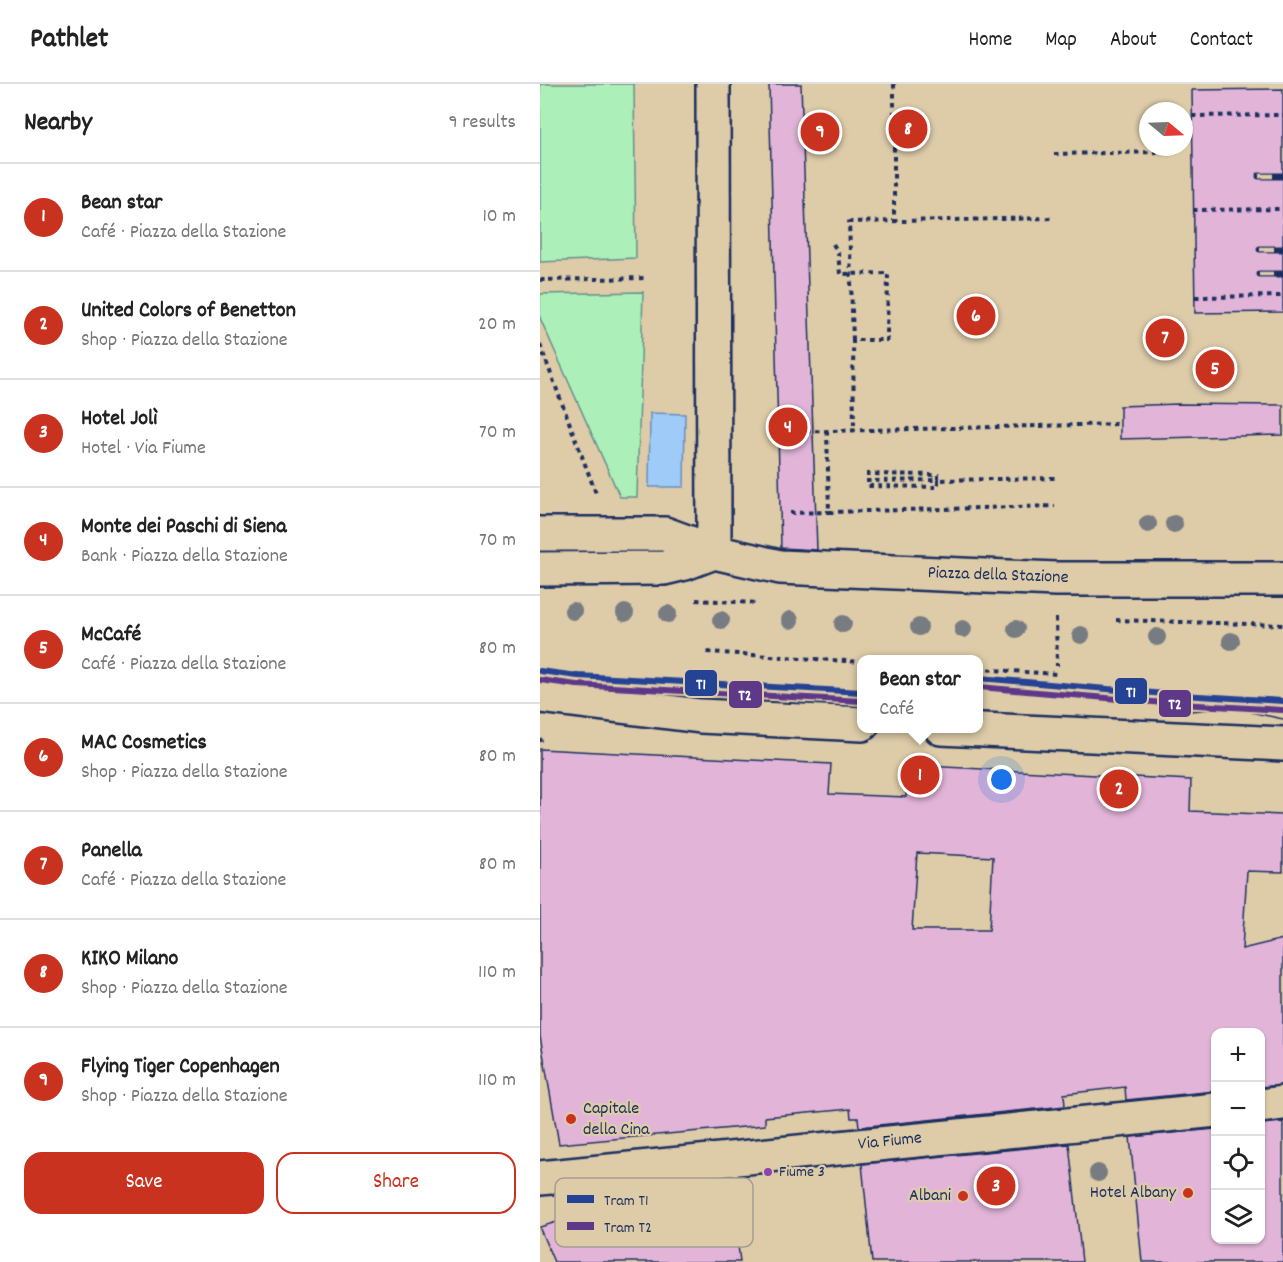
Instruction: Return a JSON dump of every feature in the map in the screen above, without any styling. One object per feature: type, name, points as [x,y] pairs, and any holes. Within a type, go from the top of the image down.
[{"type":"street","points":[[540,569],[664,568],[714,552],[712,84]]},
{"type":"street","name":"Piazza della Stazione","points":[[540,534],[665,534],[714,552],[792,568],[1056,579],[1283,579]]},
{"type":"street","points":[[540,696],[700,716],[857,724]]},
{"type":"street","points":[[983,731],[1283,744]]},
{"type":"street","points":[[1265,1105],[1283,1103]]},
{"type":"street","name":"Via Fiume","points":[[553,1176],[1211,1110]]},
{"type":"path","points":[[894,84],[894,221]]},
{"type":"path","points":[[1193,116],[1283,115]]},
{"type":"path","points":[[1054,154],[1139,152]]},
{"type":"path","points":[[1194,210],[1283,209]]},
{"type":"path","points":[[854,431],[849,222],[1054,218]]},
{"type":"path","points":[[833,244],[838,252],[840,274],[888,273],[887,340],[853,340]]},
{"type":"path","points":[[540,280],[648,278]]},
{"type":"path","points":[[1195,297],[1283,296]]},
{"type":"path","points":[[540,345],[598,499]]},
{"type":"path","points":[[788,432],[1120,424]]},
{"type":"path","points":[[827,431],[829,512]]},
{"type":"path","points":[[866,474],[938,475],[938,487],[866,486]]},
{"type":"path","points":[[866,481],[1055,478]]},
{"type":"path","points":[[790,513],[1055,506]]},
{"type":"path","points":[[1056,618],[1057,666]]},
{"type":"path","points":[[707,652],[857,662]]},
{"type":"path","points":[[983,669],[1057,674]]},
{"type":"green space","points":[[540,84],[634,84],[636,258],[540,262]]},
{"type":"green space","points":[[643,292],[637,497],[620,497],[540,318],[540,294]]},
{"type":"water","points":[[650,413],[685,414],[684,487],[649,487]]},
{"type":"building","points":[[769,84],[801,84],[817,550],[781,548]]},
{"type":"building","points":[[1283,89],[1283,312],[1195,313],[1192,90]]},
{"type":"building","points":[[1283,405],[1283,435],[1120,439],[1120,406]]},
{"type":"building","points":[[540,749],[831,764],[829,794],[906,797],[907,765],[1191,780],[1190,811],[1283,815],[1283,872],[1247,871],[1242,949],[1283,939],[1283,1085],[1265,1087],[1265,1028],[1211,1028],[1211,1091],[1126,1100],[1125,1087],[1064,1094],[1065,1106],[859,1127],[858,1118],[851,1118],[850,1109],[765,1117],[765,1125],[559,1144],[540,1036]],"holes":[[[917,853],[993,857],[989,930],[912,930]]]},
{"type":"building","points":[[1283,1122],[1283,1262],[1142,1262],[1130,1137],[1211,1129],[1211,1244],[1265,1244],[1265,1124]]},
{"type":"building","points":[[1069,1144],[1082,1262],[872,1262],[862,1164]]},
{"type":"building","points":[[555,1222],[555,1247],[738,1247],[740,1262],[554,1262],[540,1227]]},
{"type":"tram line","name":"T1","points":[[540,671],[578,676],[857,692]]},
{"type":"tram line","name":"T1","points":[[983,678],[1165,694],[1283,701]]},
{"type":"tram line","name":"T2","points":[[540,680],[577,685],[857,701]]},
{"type":"tram line","name":"T2","points":[[983,687],[1164,703],[1282,710]]},
{"type":"tram line","points":[[1165,694],[1283,719]]},
{"type":"tram line","points":[[1247,707],[1283,704]]},
{"type":"tram line","points":[[1163,713],[1217,709]]},
{"type":"railway","points":[[1259,176],[1283,176]]},
{"type":"railway","points":[[1260,249],[1283,249]]},
{"type":"railway","points":[[1259,274],[1283,274]]},
{"type":"place","name":"KIKO Milano","points":[[908,129]]},
{"type":"place","name":"Flying Tiger Copenhagen","points":[[820,132]]},
{"type":"place","name":"MAC Cosmetics","points":[[976,316]]},
{"type":"place","name":"Panella","points":[[1165,338]]},
{"type":"place","name":"McCafé","points":[[1215,369]]},
{"type":"place","name":"Monte dei Paschi di Siena","points":[[788,427]]},
{"type":"place","name":"Bean star","points":[[920,775]]},
{"type":"place","name":"United Colors of Benetton","points":[[1119,789]]},
{"type":"place","name":"Capitale della Cina","points":[[571,1119]]},
{"type":"place","name":"Fiume 3","points":[[768,1172]]},
{"type":"place","name":"Hotel Jolì","points":[[996,1186]]},
{"type":"place","name":"Hotel Albany","points":[[1188,1193]]},
{"type":"place","name":"Albani","points":[[963,1196]]}]
